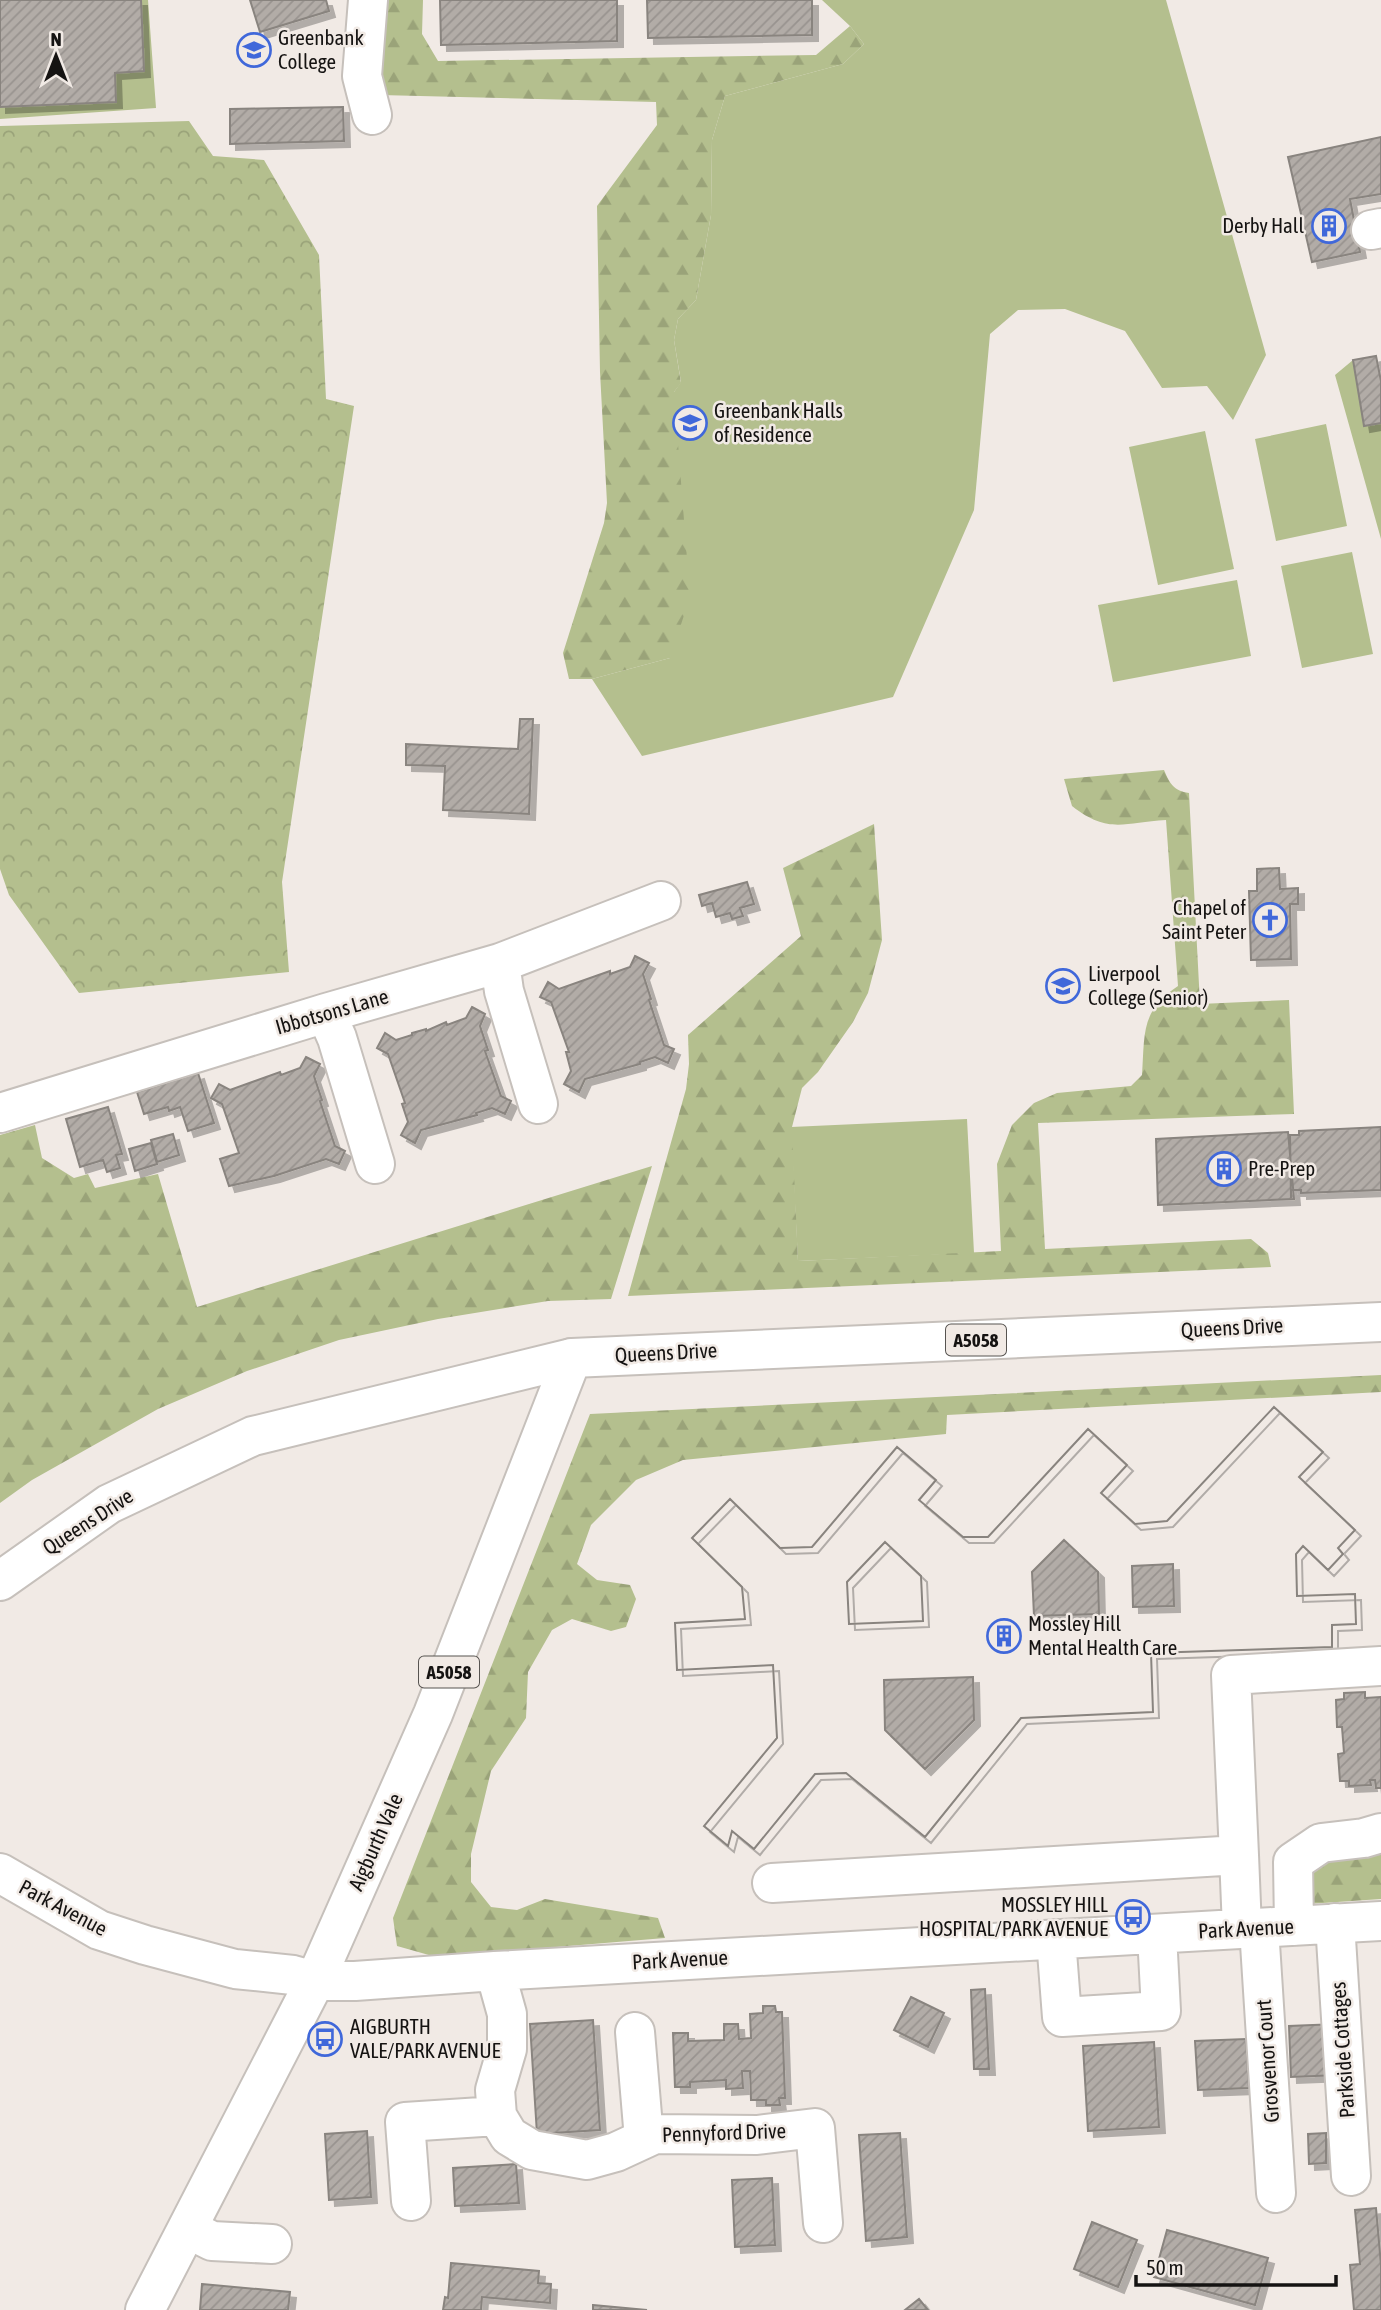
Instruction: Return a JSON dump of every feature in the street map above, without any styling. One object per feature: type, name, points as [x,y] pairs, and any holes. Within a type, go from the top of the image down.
[{"type":"street","points":[[368,0],[362,76],[372,115]]},
{"type":"street","name":"Ibbotsons Lane","points":[[0,1113],[326,1013],[500,963],[661,901]]},
{"type":"street","points":[[500,963],[504,991],[538,1104]]},
{"type":"street","points":[[326,1013],[337,1038],[375,1164]]},
{"type":"street","name":"Queens Drive","points":[[0,1581],[109,1504],[253,1436],[572,1358],[1381,1322]]},
{"type":"street","name":"Aigburth Vale","points":[[145,2310],[315,1981],[433,1714],[572,1358]]},
{"type":"street","points":[[1265,1928],[1239,1856],[1231,1675],[1381,1666]]},
{"type":"street","points":[[1265,1928],[1293,1862],[1321,1843],[1364,1838],[1381,1833]]},
{"type":"street","points":[[772,1883],[1239,1856]]},
{"type":"street","name":"Park Avenue","points":[[0,1873],[110,1934],[235,1969],[293,1975],[315,1981],[355,1981],[1381,1921]]},
{"type":"street","name":"Parkside Cottages","points":[[1335,1923],[1351,2176]]},
{"type":"street","name":"Grosvenor Court","points":[[1265,1928],[1276,2193]]},
{"type":"street","points":[[1056,1939],[1062,2017],[1161,2011],[1157,1934]]},
{"type":"street","points":[[411,2202],[405,2122],[496,2116],[495,2090],[507,2049],[507,2014],[495,1971]]},
{"type":"street","points":[[635,2032],[644,2139]]},
{"type":"street","name":"Pennyford Drive","points":[[496,2116],[509,2136],[531,2150],[587,2160],[616,2152],[655,2134],[757,2135],[815,2128],[823,2223]]},
{"type":"street","points":[[188,2228],[212,2241],[272,2245]]},
{"type":"green space","points":[[0,0],[148,0],[156,108],[0,119]]},
{"type":"green space","points":[[379,0],[423,0],[422,34],[438,61],[816,55],[850,26],[864,44],[843,64],[725,96],[712,140],[711,215],[696,300],[678,319],[674,340],[681,383],[674,392],[690,597],[670,658],[592,679],[569,679],[563,653],[604,523],[607,503],[600,372],[597,206],[657,125],[656,102],[380,95]]},
{"type":"green space","points":[[822,0],[1166,0],[1266,355],[1233,420],[1207,386],[1162,388],[1125,331],[1065,309],[1018,310],[990,334],[974,510],[893,697],[642,756],[592,679],[670,658],[674,392],[681,382],[674,340],[678,319],[696,300],[711,215],[712,140],[725,96],[843,64],[864,44],[850,26]]},
{"type":"green space","points":[[189,121],[213,156],[264,160],[319,255],[326,399],[354,406],[282,882],[289,972],[79,993],[9,895],[0,869],[0,126]]},
{"type":"green space","points":[[1353,360],[1364,425],[1381,423],[1381,539],[1335,375]]},
{"type":"green space","points":[[1326,424],[1347,526],[1276,541],[1255,439]]},
{"type":"green space","points":[[1205,431],[1234,569],[1158,585],[1129,447]]},
{"type":"green space","points":[[1352,552],[1373,654],[1302,668],[1281,566]]},
{"type":"green space","points":[[1237,580],[1251,656],[1113,682],[1098,605]]},
{"type":"green space","points":[[1164,770],[1173,786],[1189,793],[1200,1004],[1289,1000],[1294,1114],[1038,1123],[1045,1249],[1251,1239],[1268,1253],[1271,1267],[628,1296],[686,1089],[688,1035],[801,936],[783,868],[874,824],[882,940],[868,993],[853,1022],[818,1072],[802,1088],[792,1127],[798,1261],[1001,1251],[997,1164],[1012,1125],[1034,1103],[1057,1093],[1131,1086],[1142,1075],[1145,1035],[1151,1014],[1166,995],[1178,986],[1166,820],[1117,825],[1096,821],[1072,806],[1064,779]]},
{"type":"green space","points":[[967,1119],[974,1253],[798,1261],[791,1127]]},
{"type":"green space","points":[[35,1125],[42,1158],[74,1178],[88,1174],[95,1188],[158,1174],[197,1307],[652,1166],[611,1299],[548,1301],[438,1319],[339,1340],[247,1371],[158,1409],[32,1480],[0,1503],[0,1135]]},
{"type":"green space","points":[[1381,1375],[1381,1392],[947,1415],[946,1434],[683,1460],[636,1480],[591,1525],[577,1564],[597,1580],[630,1585],[636,1599],[626,1627],[611,1631],[572,1619],[552,1630],[528,1672],[526,1718],[491,1771],[471,1854],[471,1882],[491,1907],[517,1910],[545,1899],[658,1918],[665,1938],[436,1957],[397,1946],[393,1918],[590,1414]]},
{"type":"green space","points":[[1381,1854],[1381,1899],[1308,1904],[1306,1866]]},
{"type":"building","points":[[0,0],[141,0],[144,71],[115,73],[116,102],[0,107]]},
{"type":"building","points":[[250,0],[326,0],[329,11],[260,32]]},
{"type":"building","points":[[440,0],[617,0],[617,41],[441,45]]},
{"type":"building","points":[[647,0],[812,0],[812,35],[648,38]]},
{"type":"building","points":[[343,107],[344,141],[230,144],[230,109]]},
{"type":"building","name":"Derby Hall","points":[[1381,137],[1381,194],[1350,199],[1360,252],[1312,262],[1288,157]]},
{"type":"building","points":[[1376,356],[1381,381],[1381,423],[1364,426],[1353,360]]},
{"type":"building","points":[[520,719],[533,719],[529,814],[443,810],[445,766],[406,765],[406,744],[518,749]]},
{"type":"building","name":"Chapel of Saint Peter","points":[[1279,868],[1280,889],[1298,888],[1298,904],[1290,904],[1291,959],[1251,960],[1249,891],[1257,891],[1257,869]]},
{"type":"building","points":[[747,882],[754,904],[740,908],[743,916],[732,919],[730,913],[716,917],[712,903],[702,906],[699,895]]},
{"type":"building","points":[[635,956],[649,963],[643,974],[651,999],[649,1000],[664,1045],[674,1049],[668,1063],[655,1057],[640,1064],[585,1079],[579,1092],[564,1084],[571,1071],[566,1052],[569,1052],[551,1002],[540,997],[548,982],[559,989],[610,971],[610,974],[630,967]]},
{"type":"building","points":[[472,1007],[485,1014],[480,1026],[488,1050],[485,1051],[501,1096],[511,1101],[505,1114],[492,1108],[476,1113],[477,1115],[421,1130],[415,1143],[401,1135],[408,1122],[402,1104],[405,1103],[388,1054],[377,1048],[385,1033],[396,1040],[446,1022],[447,1025],[466,1018]]},
{"type":"building","points":[[306,1057],[320,1064],[314,1076],[322,1100],[320,1101],[335,1146],[345,1151],[339,1164],[326,1159],[274,1176],[229,1186],[220,1159],[239,1153],[222,1104],[211,1098],[219,1084],[230,1090],[280,1072],[281,1075],[300,1068]]},
{"type":"building","points":[[198,1073],[214,1123],[188,1131],[180,1107],[169,1111],[168,1107],[144,1114],[137,1092]]},
{"type":"building","points":[[108,1107],[122,1154],[116,1155],[120,1168],[107,1172],[103,1160],[80,1167],[66,1119]]},
{"type":"building","points":[[1381,1127],[1381,1190],[1301,1193],[1301,1190],[1291,1190],[1291,1198],[1290,1135],[1299,1135],[1299,1131]]},
{"type":"building","name":"Pre-Prep","points":[[1288,1132],[1294,1199],[1158,1205],[1156,1139]]},
{"type":"building","points":[[173,1134],[179,1155],[157,1162],[151,1140]]},
{"type":"building","points":[[151,1143],[157,1164],[135,1171],[129,1149]]},
{"type":"building","name":"Mossley Hill Mental Health Care","points":[[1274,1407],[1323,1452],[1299,1477],[1355,1530],[1338,1548],[1343,1554],[1328,1570],[1303,1546],[1296,1554],[1297,1596],[1355,1594],[1356,1624],[1332,1625],[1332,1647],[1151,1653],[1153,1712],[1021,1718],[925,1837],[846,1773],[815,1774],[754,1849],[732,1831],[728,1846],[704,1826],[777,1738],[773,1665],[677,1670],[675,1623],[745,1619],[742,1587],[692,1538],[730,1499],[780,1548],[812,1547],[897,1447],[936,1480],[919,1500],[963,1537],[988,1537],[1088,1429],[1127,1465],[1101,1493],[1135,1524],[1167,1521]],"holes":[[[1064,1540],[1098,1572],[1099,1614],[1034,1616],[1032,1572]],[[885,1542],[921,1576],[923,1621],[849,1624],[847,1582]],[[1173,1564],[1174,1606],[1133,1607],[1132,1566]],[[973,1677],[974,1720],[925,1769],[885,1730],[884,1680]]]},
{"type":"building","name":"Mossley Hill Mental Health Care","points":[[1274,1407],[1323,1452],[1299,1477],[1355,1530],[1338,1548],[1343,1554],[1328,1570],[1303,1546],[1296,1554],[1297,1596],[1355,1594],[1356,1624],[1332,1625],[1332,1647],[1151,1653],[1153,1712],[1021,1718],[925,1837],[846,1773],[815,1774],[754,1849],[732,1831],[728,1846],[704,1826],[777,1738],[773,1665],[677,1670],[675,1623],[745,1619],[742,1587],[692,1538],[730,1499],[780,1548],[812,1547],[897,1447],[936,1480],[919,1500],[963,1537],[988,1537],[1088,1429],[1127,1465],[1101,1493],[1135,1524],[1167,1521]]},
{"type":"building","points":[[885,1542],[921,1576],[923,1621],[849,1624],[847,1582]]},
{"type":"building","points":[[1365,1692],[1365,1698],[1381,1697],[1381,1788],[1376,1788],[1375,1780],[1370,1780],[1371,1785],[1349,1786],[1349,1781],[1340,1781],[1338,1754],[1344,1753],[1342,1727],[1337,1727],[1336,1700],[1344,1699],[1344,1693]]},
{"type":"building","points":[[985,1989],[989,2069],[974,2069],[971,1990]]},
{"type":"building","points":[[911,1997],[944,2013],[928,2047],[894,2030]]},
{"type":"building","points":[[763,2006],[775,2006],[776,2012],[782,2012],[785,2098],[779,2098],[780,2105],[766,2105],[766,2100],[751,2100],[750,2071],[742,2071],[743,2088],[726,2089],[726,2080],[690,2082],[690,2087],[675,2087],[673,2033],[688,2033],[688,2041],[724,2040],[724,2024],[738,2024],[739,2039],[751,2038],[750,2014],[763,2013]]},
{"type":"building","points":[[593,2020],[600,2130],[537,2134],[530,2024]]},
{"type":"building","points":[[1337,2024],[1339,2075],[1291,2077],[1289,2026]]},
{"type":"building","points":[[1246,2039],[1249,2088],[1198,2090],[1195,2041]]},
{"type":"building","points":[[1154,2042],[1159,2127],[1088,2131],[1083,2046]]},
{"type":"building","points":[[367,2131],[371,2197],[329,2200],[325,2134]]},
{"type":"building","points":[[900,2133],[907,2237],[866,2241],[859,2135]]},
{"type":"building","points":[[1326,2133],[1326,2163],[1309,2164],[1308,2134]]},
{"type":"building","points":[[516,2164],[519,2203],[455,2206],[453,2168]]},
{"type":"building","points":[[772,2178],[775,2245],[735,2247],[732,2180]]},
{"type":"building","points":[[1376,2208],[1381,2265],[1381,2310],[1354,2310],[1350,2265],[1360,2264],[1355,2210]]},
{"type":"building","points":[[1092,2222],[1137,2240],[1118,2287],[1074,2269]]},
{"type":"building","points":[[1167,2230],[1268,2258],[1255,2305],[1154,2277]]},
{"type":"building","points":[[451,2263],[539,2271],[538,2283],[551,2284],[550,2303],[482,2297],[481,2310],[443,2310],[445,2297],[448,2298]]},
{"type":"building","points":[[202,2284],[290,2292],[288,2310],[200,2310]]},
{"type":"building","points":[[919,2299],[928,2310],[905,2310]]},
{"type":"building","points":[[593,2305],[647,2310],[593,2310]]},
{"type":"place","name":"Greenbank College","points":[[254,50]]},
{"type":"place","name":"Derby Hall","points":[[1329,226]]},
{"type":"place","name":"Greenbank Halls of Residence","points":[[690,423]]},
{"type":"place","name":"Chapel of Saint Peter","points":[[1270,920]]},
{"type":"place","name":"Liverpool College (Senior)","points":[[1063,986]]},
{"type":"place","name":"Pre-Prep","points":[[1224,1169]]},
{"type":"place","name":"Mossley Hill Mental Health Care","points":[[1004,1636]]},
{"type":"place","name":"MOSSLEY HILL HOSPITAL/PARK AVENUE","points":[[1133,1917]]},
{"type":"place","name":"AIGBURTH VALE/PARK AVENUE","points":[[325,2039]]}]
